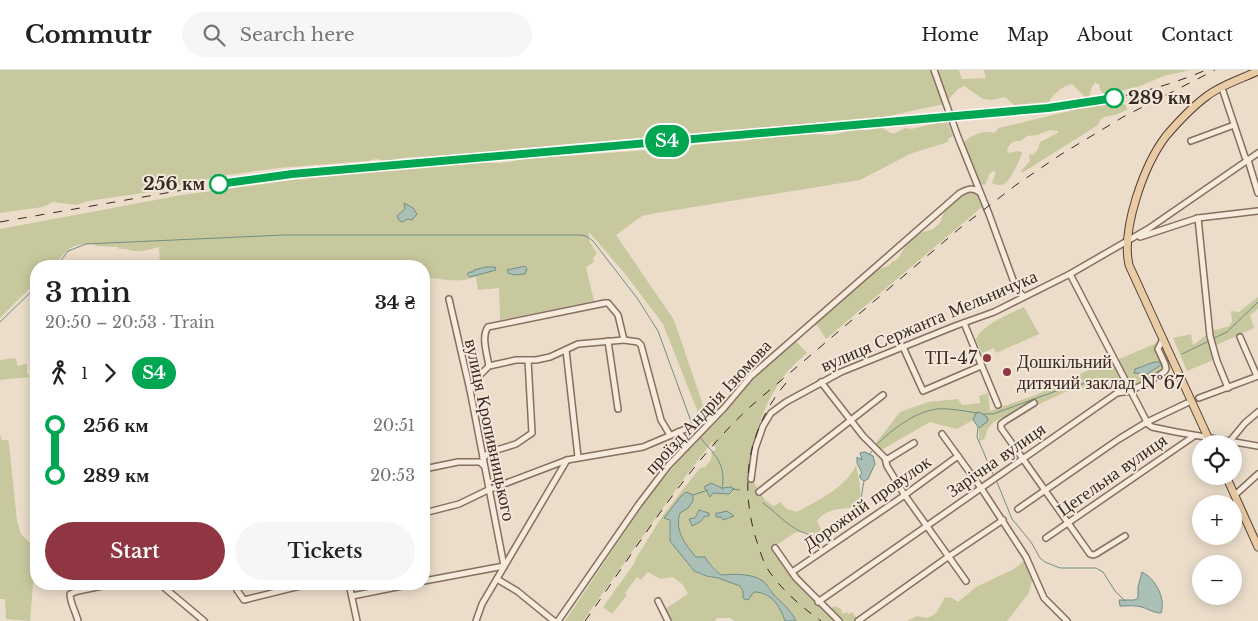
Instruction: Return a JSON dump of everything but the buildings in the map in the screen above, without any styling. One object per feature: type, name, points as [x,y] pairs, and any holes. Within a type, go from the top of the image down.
[{"type":"main road","points":[[1207,435],[1129,265],[1126,243],[1138,194],[1157,150],[1166,136],[1208,94],[1258,71]]},
{"type":"main road","points":[[1242,511],[1258,544]]},
{"type":"street","points":[[934,70],[1016,288],[1022,295],[1026,296]]},
{"type":"street","points":[[1222,88],[1258,193]]},
{"type":"street","points":[[1191,141],[1234,125]]},
{"type":"street","name":"вулиця Сержанта Мельничука","points":[[751,478],[758,438],[768,418],[786,402],[821,382],[903,347],[994,312],[1070,274],[1126,243],[1164,219],[1196,194],[1258,153]]},
{"type":"street","name":"проїзд Андрія Ізюмова","points":[[558,621],[668,466],[704,430],[759,369],[954,199],[967,189],[974,188],[979,192]]},
{"type":"street","points":[[1126,243],[1198,218],[1258,211]]},
{"type":"street","points":[[1198,218],[1210,336],[1228,388]]},
{"type":"street","points":[[1070,274],[1147,422],[1152,427],[1194,435]]},
{"type":"street","name":"вулиця Кропивницького","points":[[449,299],[470,390],[504,566]]},
{"type":"street","points":[[489,366],[485,340],[485,332],[488,327],[605,303],[610,304],[618,315],[624,340]]},
{"type":"street","points":[[964,323],[998,405]]},
{"type":"street","points":[[1199,398],[1258,376],[1240,337]]},
{"type":"street","name":"Зарічна вулиця","points":[[818,602],[1117,393],[1130,391],[1158,377],[1165,370],[1165,364],[1158,349],[1163,339]]},
{"type":"street","points":[[470,390],[477,378],[489,366],[516,360],[550,357],[578,344],[624,340],[638,342],[641,345],[661,420],[670,435]]},
{"type":"street","points":[[608,341],[618,409]]},
{"type":"street","points":[[903,347],[923,391],[981,366]]},
{"type":"street","points":[[566,350],[578,457]]},
{"type":"street","points":[[483,458],[490,452],[516,444],[532,433],[528,360]]},
{"type":"street","points":[[821,382],[850,420],[885,458],[887,466],[904,494],[948,558],[966,580]]},
{"type":"street","points":[[759,492],[883,396]]},
{"type":"street","points":[[1034,403],[1000,426],[1022,459],[1090,554],[1093,556],[1125,536]]},
{"type":"street","points":[[1018,509],[1101,451],[1147,422],[1187,403]]},
{"type":"street","points":[[1234,435],[1258,412]]},
{"type":"street","points":[[430,511],[459,504],[488,490],[567,460],[643,447],[717,415]]},
{"type":"street","points":[[678,432],[684,438],[686,448]]},
{"type":"street","points":[[942,434],[1003,520],[1026,557],[1044,598],[1067,621]]},
{"type":"street","name":"Цегельна вулиця","points":[[1046,538],[1192,436]]},
{"type":"street","points":[[885,458],[888,459],[914,443]]},
{"type":"street","points":[[1242,443],[1258,446]]},
{"type":"street","name":"Дорожній провулок","points":[[792,572],[958,456]]},
{"type":"street","points":[[476,621],[482,604],[567,460]]},
{"type":"street","points":[[430,468],[470,461],[480,462],[485,466]]},
{"type":"street","points":[[1236,495],[1258,474]]},
{"type":"street","points":[[858,621],[1003,520]]},
{"type":"street","points":[[775,548],[792,572],[818,602],[839,621]]},
{"type":"street","points":[[430,580],[504,566]]},
{"type":"street","points":[[497,579],[517,590],[554,621]]},
{"type":"street","points":[[78,590],[70,594],[78,621]]},
{"type":"street","points":[[167,590],[204,621]]},
{"type":"street","points":[[237,590],[244,600],[284,590]]},
{"type":"street","points":[[350,590],[357,621]]},
{"type":"street","points":[[352,596],[382,590]]},
{"type":"street","points":[[658,601],[668,621]]},
{"type":"green space","points":[[0,70],[959,70],[962,79],[986,78],[984,70],[1190,70],[1164,76],[1140,86],[1109,94],[1104,94],[1100,90],[1099,84],[1095,83],[1089,97],[1086,98],[1072,84],[1058,91],[1049,102],[1014,105],[1005,97],[991,100],[983,99],[964,86],[958,89],[944,104],[884,117],[560,145],[537,149],[402,158],[387,162],[377,159],[278,168],[221,176],[150,192],[88,201],[77,205],[53,202],[43,207],[0,213]]},
{"type":"green space","points":[[1116,102],[1126,105],[1127,110],[1103,118],[1098,125],[1022,173],[1021,171],[1030,161],[1029,154],[1033,155],[1038,149],[1040,142],[1058,133],[1058,131],[1050,130],[1037,135],[1027,136],[1021,141],[1012,143],[1007,150],[1009,153],[1022,152],[1009,179],[1002,185],[992,183],[996,172],[993,171],[990,173],[985,185],[980,184],[964,142],[971,137],[982,133],[994,133],[999,128],[1090,106]]},
{"type":"green space","points":[[947,121],[953,136],[949,138],[948,142],[910,154],[860,180],[642,216],[616,235],[674,320],[705,411],[702,417],[699,417],[663,324],[626,275],[589,232],[589,241],[597,253],[593,258],[594,262],[586,267],[594,301],[500,320],[499,288],[478,290],[476,277],[456,280],[430,278],[430,260],[160,260],[159,247],[132,251],[119,249],[118,247],[96,246],[94,244],[74,246],[59,260],[30,260],[30,288],[0,318],[0,229],[182,195],[293,180],[476,160],[487,163],[499,163],[522,159],[745,141],[770,136],[831,135],[880,127],[893,134],[906,128],[911,129]]},
{"type":"green space","points":[[968,191],[974,191],[979,196],[982,207],[826,339],[815,322],[874,271],[888,266],[897,260],[907,244],[920,233],[933,229],[940,223],[945,210]]},
{"type":"green space","points":[[1258,297],[1258,309],[1250,315],[1254,328],[1214,346],[1218,358],[1187,371],[1173,338],[1191,334],[1193,345],[1212,331],[1229,326],[1232,322],[1231,311],[1239,312]]},
{"type":"green space","points":[[1024,307],[1039,334],[996,353],[994,348],[982,353],[976,340],[979,335],[997,320]]},
{"type":"green space","points":[[795,340],[807,353],[787,372],[775,390],[761,419],[751,449],[756,453],[753,471],[754,481],[767,502],[774,506],[780,502],[787,509],[797,512],[838,487],[846,480],[856,465],[860,485],[860,498],[856,505],[851,508],[826,513],[817,521],[821,529],[819,533],[796,532],[775,546],[820,599],[817,602],[819,605],[828,611],[834,606],[841,609],[843,614],[852,612],[858,619],[855,621],[796,621],[770,588],[758,579],[746,575],[721,575],[718,573],[713,566],[695,556],[687,548],[681,537],[678,525],[679,513],[688,508],[681,496],[667,518],[670,520],[669,536],[691,568],[706,577],[727,581],[740,586],[744,591],[743,597],[748,599],[754,592],[765,594],[777,605],[785,621],[734,621],[730,618],[717,618],[715,621],[669,621],[665,609],[688,594],[683,585],[673,577],[660,579],[648,572],[641,580],[637,577],[625,593],[627,595],[612,614],[603,607],[634,564],[663,515],[700,468],[705,467],[711,460],[712,451],[716,450],[712,442],[682,481],[583,621],[565,621],[647,499],[678,461],[726,412],[756,376]],"holes":[[[711,483],[733,491],[729,494],[713,493],[710,496],[707,490]],[[703,510],[708,513],[703,519],[691,525],[689,519],[695,518],[696,514]]]},
{"type":"green space","points":[[1159,342],[1171,369],[1121,391],[1112,382],[1070,390],[1006,419],[1004,417],[997,420],[989,427],[985,439],[979,441],[979,428],[987,417],[981,413],[975,415],[973,420],[957,429],[930,422],[881,450],[876,443],[900,412],[928,402],[958,399],[962,405],[980,403],[979,396],[988,393],[990,411],[1036,395],[1095,367],[1099,370]],"holes":[[[1154,362],[1161,365],[1147,374],[1140,373],[1140,366]]]},
{"type":"green space","points":[[15,358],[17,366],[27,364],[27,373],[30,377],[0,380],[0,360]]},
{"type":"green space","points":[[0,435],[2,440],[8,440],[9,444],[17,521],[21,534],[30,543],[30,590],[33,590],[30,621],[6,619],[5,599],[0,599]]},
{"type":"green space","points":[[1025,560],[1032,580],[1029,593],[1007,621],[907,621],[917,616],[926,618],[932,616],[937,612],[945,597],[952,598],[958,602],[976,587],[1014,569]]},
{"type":"shaded area","points":[[404,203],[413,208],[417,214],[412,220],[408,219],[402,222],[397,216],[405,209]]},
{"type":"shaded area","points":[[525,266],[527,269],[525,274],[514,275],[508,273],[507,270]]},
{"type":"shaded area","points":[[495,267],[496,270],[470,277],[467,274],[474,270]]},
{"type":"shaded area","points":[[1154,362],[1163,362],[1147,374],[1134,373],[1135,369]]},
{"type":"shaded area","points":[[979,412],[987,417],[988,421],[979,428],[973,420],[976,413]]},
{"type":"shaded area","points":[[865,452],[873,456],[875,464],[868,479],[864,481],[860,478],[862,473],[857,463],[857,457],[862,460],[860,453]]},
{"type":"shaded area","points":[[711,483],[722,488],[731,487],[734,489],[729,494],[713,493],[710,497],[704,487]]},
{"type":"shaded area","points":[[686,492],[693,495],[693,501],[688,508],[680,513],[679,526],[688,548],[696,557],[705,557],[721,575],[737,574],[759,578],[789,610],[796,621],[785,621],[777,605],[765,594],[754,592],[748,600],[744,599],[740,586],[694,571],[670,541],[670,520],[664,518]]},
{"type":"shaded area","points":[[699,510],[709,513],[709,516],[705,516],[700,522],[692,526],[689,519],[695,518]]},
{"type":"shaded area","points":[[727,511],[734,516],[723,520],[721,517],[716,517],[716,513]]},
{"type":"shaded area","points":[[1142,572],[1152,579],[1159,590],[1162,602],[1161,613],[1139,606],[1120,606],[1119,600],[1134,600],[1138,598],[1138,587]]},
{"type":"waterway","points":[[61,260],[68,251],[86,244],[284,235],[586,236],[593,241],[637,298],[658,331],[692,424]]},
{"type":"waterway","points":[[0,322],[30,293]]},
{"type":"waterway","points":[[1212,339],[1227,332],[1258,302]]},
{"type":"waterway","points":[[1182,354],[1209,341]]},
{"type":"waterway","points":[[983,414],[993,414],[1067,387],[1113,378]]},
{"type":"waterway","points":[[876,445],[904,422],[928,411],[947,409],[977,413]]},
{"type":"waterway","points":[[978,427],[977,437],[993,474]]},
{"type":"waterway","points":[[699,436],[721,465],[722,489]]},
{"type":"waterway","points":[[869,455],[872,451]]},
{"type":"waterway","points":[[856,511],[860,504],[864,481]]},
{"type":"waterway","points":[[997,482],[1012,519],[1031,542],[1040,558],[1060,568],[1096,568],[1103,572],[1115,591],[1125,601]]},
{"type":"waterway","points":[[732,489],[740,490]]},
{"type":"waterway","points":[[693,495],[708,490]]},
{"type":"waterway","points":[[763,503],[796,529],[803,533],[819,535]]},
{"type":"railway","points":[[0,222],[189,189],[292,174],[1075,105],[1142,92],[1206,70]]},
{"type":"railway","points":[[585,621],[683,482],[727,430],[751,406],[960,228],[1016,185],[1060,155],[1123,117],[1215,70]]},
{"type":"railway","points":[[786,383],[773,400],[755,437],[748,477],[751,518],[760,552],[768,570],[788,593],[821,621]]},
{"type":"train","name":"S4","points":[[219,184],[292,174],[944,118],[1048,108],[1114,98]]},
{"type":"place","name":"289 км","points":[[1114,98]]},
{"type":"place","name":"256 км","points":[[219,184]]},
{"type":"place","name":"ТП-47","points":[[987,358]]},
{"type":"place","name":"Дошкільний дитячий заклад №67","points":[[1007,372]]}]
